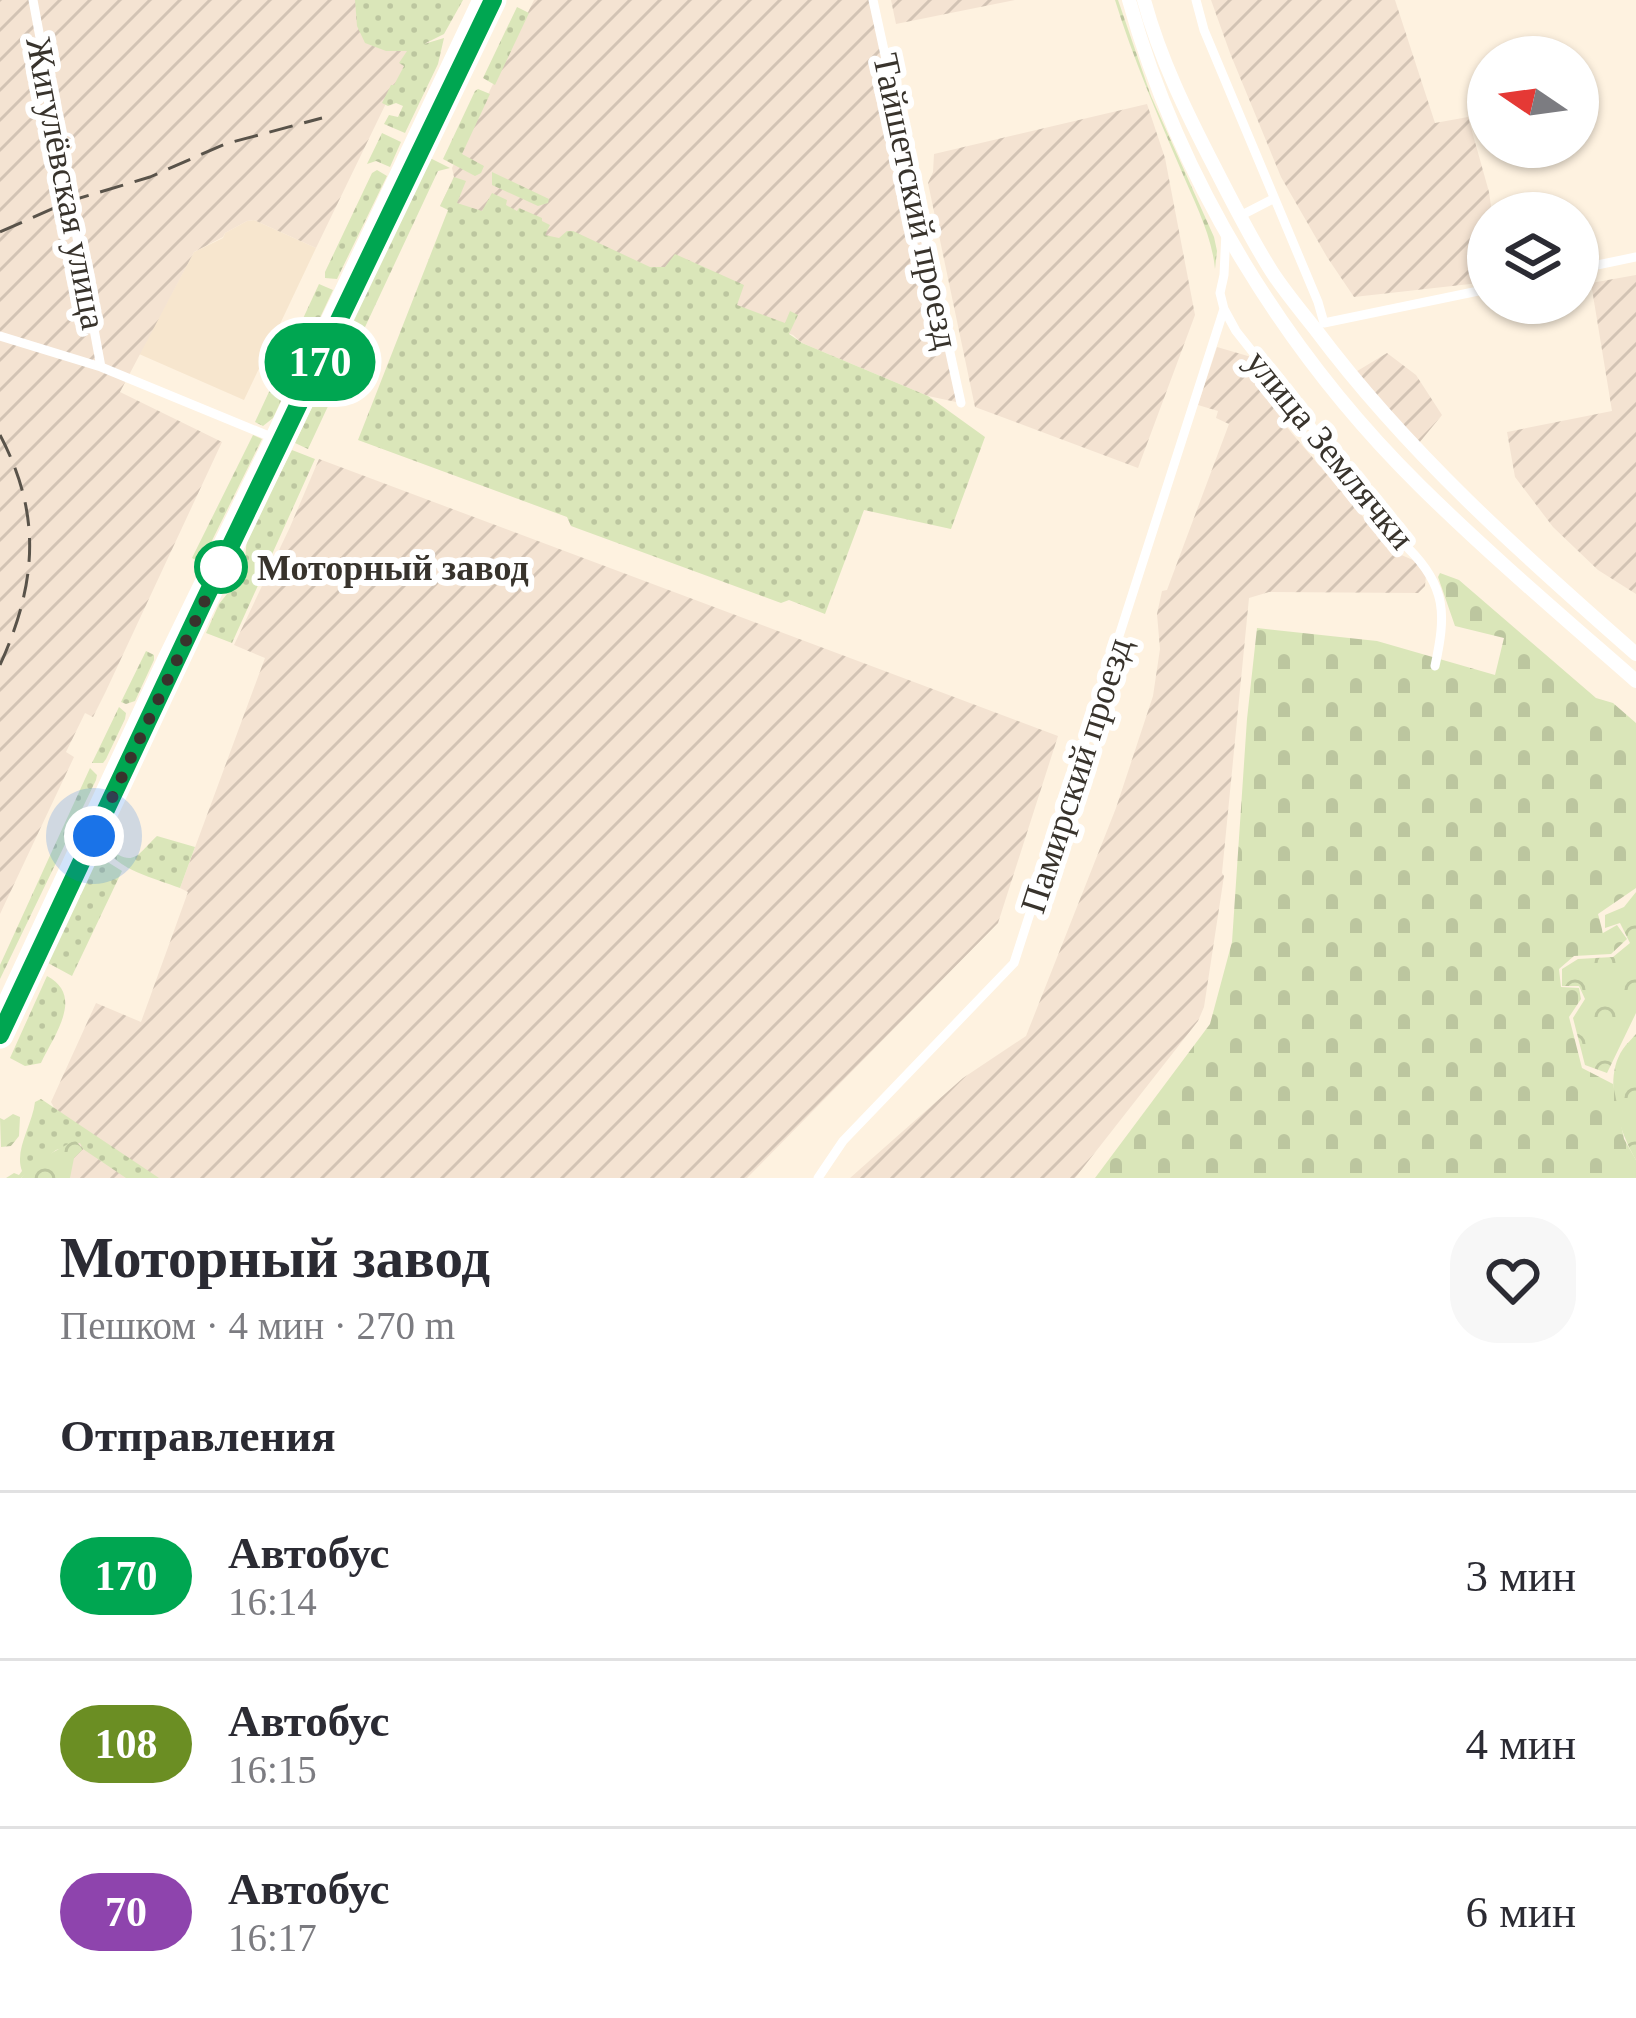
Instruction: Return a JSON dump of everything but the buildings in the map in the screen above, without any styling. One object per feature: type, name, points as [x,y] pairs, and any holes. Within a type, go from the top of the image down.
[{"type":"highway","points":[[1129,0],[1167,110],[1258,288],[1359,420],[1449,514],[1636,681]]},
{"type":"highway","points":[[1144,0],[1182,104],[1273,274],[1376,407],[1432,466],[1506,540],[1636,654]]},
{"type":"highway","points":[[1324,323],[1331,351]]},
{"type":"main road","points":[[0,1035],[478,0]]},
{"type":"main road","points":[[0,1009],[164,657],[277,440],[493,0]]},
{"type":"street","name":"Жигулёвская улица","points":[[32,0],[101,367]]},
{"type":"street","name":"Тайшетский проезд","points":[[873,0],[961,403]]},
{"type":"street","name":"улица Землячки","points":[[1196,0],[1204,30],[1324,323]]},
{"type":"street","points":[[1240,216],[1273,199]]},
{"type":"street","points":[[1224,309],[1220,293],[1226,232]]},
{"type":"street","points":[[1599,265],[1636,257]]},
{"type":"street","points":[[1324,323],[1467,293]]},
{"type":"street","name":"улица Землячки","points":[[1224,309],[1236,331],[1428,568],[1442,614],[1435,666]]},
{"type":"street","name":"Памирский проезд","points":[[818,1178],[843,1141],[1014,963],[1224,309]]},
{"type":"street","points":[[0,336],[101,367],[277,440]]},
{"type":"shaded area","points":[[0,0],[436,0],[316,248],[254,220],[194,252],[120,392],[222,442],[93,717],[85,713],[66,752],[74,757],[0,914]]},
{"type":"shaded area","points":[[534,0],[869,0],[961,403],[928,396],[793,335],[440,206],[454,177],[452,168]]},
{"type":"shaded area","points":[[891,0],[1015,0],[896,24]]},
{"type":"shaded area","points":[[1211,0],[1395,0],[1435,123],[1467,117],[1467,168],[1482,168],[1489,192],[1467,192],[1467,284],[1354,297],[1281,177]]},
{"type":"shaded area","points":[[1147,104],[1165,158],[1195,315],[1138,468],[975,407],[928,183],[934,154]]},
{"type":"shaded area","points":[[254,220],[316,248],[244,400],[139,354],[194,252]]},
{"type":"shaded area","points":[[1636,275],[1636,594],[1598,570],[1553,527],[1515,477],[1507,432],[1612,411],[1598,324],[1599,282]]},
{"type":"shaded area","points":[[1217,347],[1258,359],[1293,406],[1279,418],[1392,551],[1420,563],[1425,586],[1418,593],[1269,592],[1249,598],[1224,876],[1204,1007],[1198,1021],[1075,1178],[850,1178],[963,1078],[1026,1036],[1116,808],[1153,696],[1162,591],[1167,590],[1229,424],[1216,418],[1218,411],[1198,405]]},
{"type":"shaded area","points":[[1387,353],[1416,375],[1442,415],[1419,443],[1354,373]]},
{"type":"shaded area","points":[[319,459],[1058,736],[998,923],[747,1178],[44,1178],[74,1144],[51,1102],[96,1003],[141,1022],[188,892],[180,888],[265,658],[234,645]]},
{"type":"green space","points":[[355,0],[463,0],[444,34],[424,44],[444,38],[438,64],[405,133],[384,124],[389,115],[398,117],[403,106],[382,103],[404,66],[399,63],[407,51],[386,51],[365,43],[357,26]]},
{"type":"green space","points":[[1115,0],[1151,96],[1214,237],[1215,269],[1202,218],[1146,86]]},
{"type":"green space","points":[[517,7],[529,13],[495,85],[483,78]]},
{"type":"green space","points":[[478,89],[490,94],[462,154],[484,166],[475,176],[443,159]]},
{"type":"green space","points":[[382,133],[401,142],[390,167],[376,161],[367,164]]},
{"type":"green space","points":[[430,158],[450,168],[438,171],[308,449],[295,443]]},
{"type":"green space","points":[[377,170],[387,176],[337,279],[325,278],[372,173]]},
{"type":"green space","points":[[492,172],[549,199],[548,203],[538,206],[492,185]]},
{"type":"green space","points":[[454,177],[466,181],[457,203],[482,211],[492,193],[517,211],[542,218],[550,225],[545,235],[559,238],[573,231],[650,267],[665,267],[675,254],[744,285],[737,305],[785,323],[790,311],[798,315],[789,334],[802,343],[928,396],[985,437],[951,529],[864,510],[825,614],[789,600],[781,603],[571,526],[567,517],[358,440],[448,210],[440,206]]},
{"type":"green space","points":[[319,284],[333,290],[273,418],[263,426],[255,422]]},
{"type":"green space","points":[[253,435],[262,439],[201,563],[192,558]]},
{"type":"green space","points":[[292,450],[315,459],[232,643],[206,633],[231,589],[245,559],[247,538]]},
{"type":"green space","points":[[1440,573],[1459,580],[1596,698],[1613,703],[1636,723],[1636,888],[1598,914],[1603,933],[1617,925],[1627,939],[1611,954],[1574,956],[1559,969],[1561,987],[1579,988],[1581,999],[1569,1017],[1582,1068],[1613,1084],[1624,1139],[1636,1160],[1636,1178],[1095,1178],[1210,1024],[1232,942],[1257,628],[1377,641],[1495,675],[1504,638],[1455,626]]},
{"type":"green space","points":[[146,651],[154,660],[135,701],[121,702]]},
{"type":"green space","points":[[119,707],[125,719],[106,759],[92,763]]},
{"type":"green space","points":[[90,768],[96,780],[0,979],[0,965]]},
{"type":"green space","points":[[157,836],[195,847],[180,888],[126,867],[103,844],[128,858]]},
{"type":"green space","points":[[98,856],[122,871],[72,976],[48,963]]},
{"type":"green space","points":[[1636,892],[1636,1013],[1607,1073],[1585,1065],[1573,1018],[1585,999],[1579,986],[1562,986],[1562,969],[1578,959],[1613,957],[1630,943],[1620,923],[1605,928],[1605,915],[1624,907]]},
{"type":"green space","points":[[47,976],[64,994],[63,1016],[41,1063],[25,1066],[10,1058]]},
{"type":"green space","points":[[1636,1034],[1636,1160],[1619,1120],[1613,1090],[1617,1061]]},
{"type":"green space","points":[[41,1099],[159,1178],[126,1178],[80,1143],[56,1150],[21,1178],[6,1178],[22,1171],[22,1146],[35,1102]]},
{"type":"green space","points":[[20,1117],[19,1136],[11,1146],[1,1147],[0,1118]]},
{"type":"green space","points":[[75,1140],[83,1149],[74,1158],[70,1178],[21,1178],[41,1159]]},
{"type":"railway","points":[[0,232],[225,144],[322,118]]},
{"type":"railway","points":[[0,435],[23,493],[30,549],[22,606],[0,665]]},
{"type":"bus line","name":"170","points":[[0,1035],[493,0]]},
{"type":"place","name":"Моторный завод","points":[[221,567]]},
{"type":"route","points":[[94,836],[225,558],[221,567]]}]
